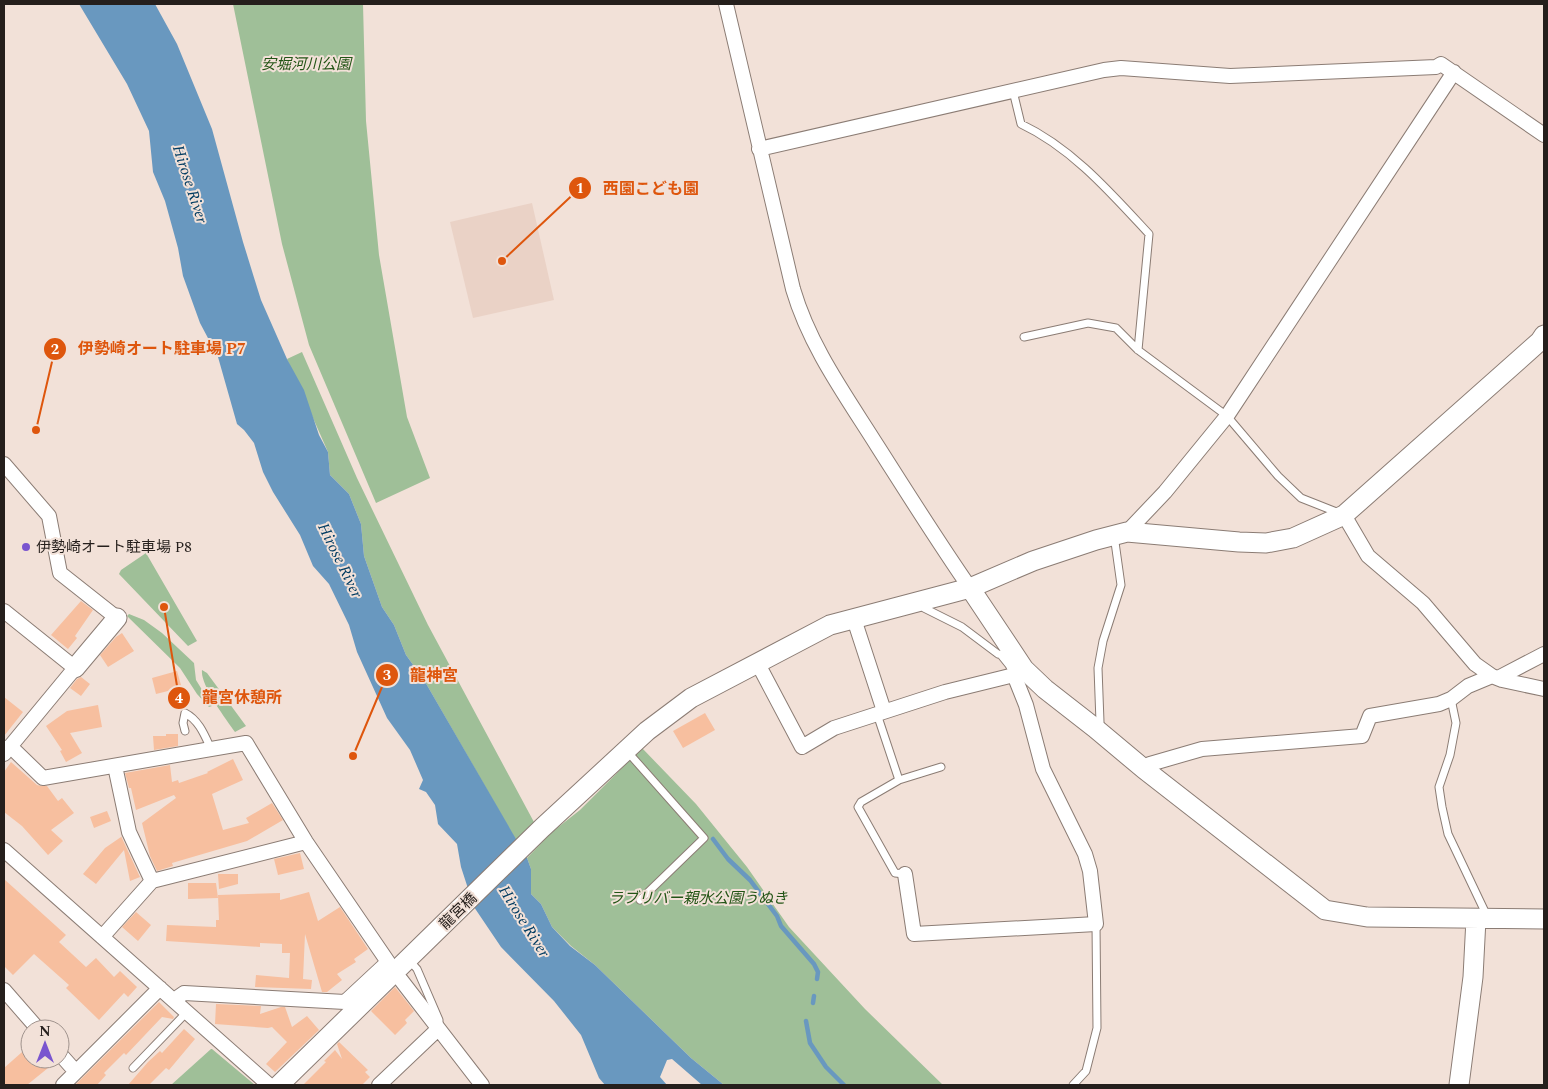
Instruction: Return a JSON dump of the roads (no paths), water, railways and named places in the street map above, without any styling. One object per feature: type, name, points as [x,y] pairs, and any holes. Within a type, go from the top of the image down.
[{"type":"street","points":[[726,4],[795,296],[808,331],[838,384],[970,588],[1013,664],[1043,769],[1085,854],[1090,871],[1096,924],[914,934],[905,874]]},
{"type":"street","points":[[760,149],[1104,70],[1120,68],[1230,76],[1436,67],[1441,64],[1544,136]]},
{"type":"street","points":[[1120,534],[1165,492],[1227,416],[1454,72]]},
{"type":"street","points":[[1120,534],[1266,543],[1293,538],[1344,515],[1540,341],[1544,335]]},
{"type":"street","points":[[4,464],[49,516],[60,573],[117,618],[7,750],[43,778],[246,743],[306,842],[388,962],[345,1002],[184,993],[174,1000]]},
{"type":"street","points":[[1344,515],[1368,556],[1423,603],[1474,664],[1495,677],[1511,683],[1544,689]]},
{"type":"street","name":"龍宮橋","points":[[279,1085],[542,828],[647,731],[691,698],[830,625],[970,588],[1034,561],[1120,534]]},
{"type":"street","points":[[4,611],[75,668]]},
{"type":"street","points":[[854,619],[881,713]]},
{"type":"street","points":[[1144,769],[1150,764],[1202,749],[1362,736],[1370,716],[1439,704],[1451,699],[1468,686],[1495,677],[1544,654]]},
{"type":"street","points":[[757,662],[802,747],[834,728],[945,692],[1013,664]]},
{"type":"street","points":[[1013,664],[1325,910],[1366,917],[1544,919]]},
{"type":"street","points":[[114,766],[129,832],[152,881]]},
{"type":"street","points":[[102,937],[152,881],[306,842]]},
{"type":"street","points":[[4,850],[268,1085]]},
{"type":"street","points":[[1459,1085],[1482,919]]},
{"type":"street","points":[[401,980],[482,1085]]},
{"type":"street","points":[[63,1085],[160,988]]},
{"type":"street","points":[[4,990],[29,1019]]},
{"type":"street","points":[[379,1085],[438,1029]]},
{"type":"street","points":[[70,1065],[76,1072]]},
{"type":"lane","points":[[1013,92],[1021,124],[1040,132],[1096,177],[1149,234],[1138,350]]},
{"type":"lane","points":[[1024,337],[1088,322],[1116,328],[1138,350],[1227,416],[1278,476],[1301,498],[1344,515]]},
{"type":"lane","points":[[1095,728],[1100,722],[1098,668],[1103,641],[1121,585],[1120,534]]},
{"type":"lane","points":[[921,601],[924,608],[962,627],[1013,664]]},
{"type":"lane","points":[[1451,699],[1456,723],[1450,755],[1439,787],[1448,834],[1482,919]]},
{"type":"lane","points":[[185,732],[183,723],[185,713],[192,716],[202,730],[211,749]]},
{"type":"lane","points":[[881,713],[899,780]]},
{"type":"lane","points":[[626,750],[704,838],[640,900]]},
{"type":"lane","points":[[905,874],[895,873],[858,807],[861,802],[899,780],[941,767]]},
{"type":"lane","points":[[1073,1085],[1086,1071],[1097,1028],[1096,924]]},
{"type":"lane","points":[[412,955],[439,1020],[438,1029]]},
{"type":"lane","points":[[133,1068],[187,1012]]},
{"type":"water","name":"Hirose River","points":[[79,4],[155,4],[177,44],[212,129],[261,300],[287,359],[304,390],[319,435],[328,452],[330,475],[349,494],[361,524],[364,556],[382,607],[394,625],[406,655],[424,680],[527,858],[531,869],[531,894],[541,904],[552,927],[570,946],[595,965],[691,1058],[724,1085],[702,1085],[672,1059],[667,1060],[660,1077],[667,1085],[605,1085],[599,1078],[581,1035],[554,1001],[501,947],[474,907],[461,867],[457,844],[438,824],[435,805],[426,792],[419,789],[423,780],[410,750],[387,718],[357,652],[349,625],[329,584],[313,566],[300,535],[273,492],[263,472],[254,443],[237,424],[218,357],[200,323],[183,276],[178,248],[165,201],[153,172],[149,131],[127,84]]},
{"type":"waterway","points":[[713,839],[728,859],[750,880],[777,916],[781,926],[814,964],[818,972],[817,979]]},
{"type":"waterway","points":[[813,1003],[814,996]]},
{"type":"waterway","points":[[806,1021],[810,1043],[826,1067],[844,1085]]},
{"type":"place","name":"西園こども園","points":[[502,261]]},
{"type":"place","name":"伊勢崎オート駐車場 P7","points":[[36,430]]},
{"type":"place","name":"伊勢崎オート駐車場 P8","points":[[26,547]]},
{"type":"place","name":"龍宮休憩所","points":[[164,607]]},
{"type":"place","name":"龍神宮","points":[[353,756]]},
{"type":"park label","name":"安堀河川公園","points":[[306,64]]},
{"type":"park label","name":"ラブリバー親水公園うぬき","points":[[698,898]]}]
